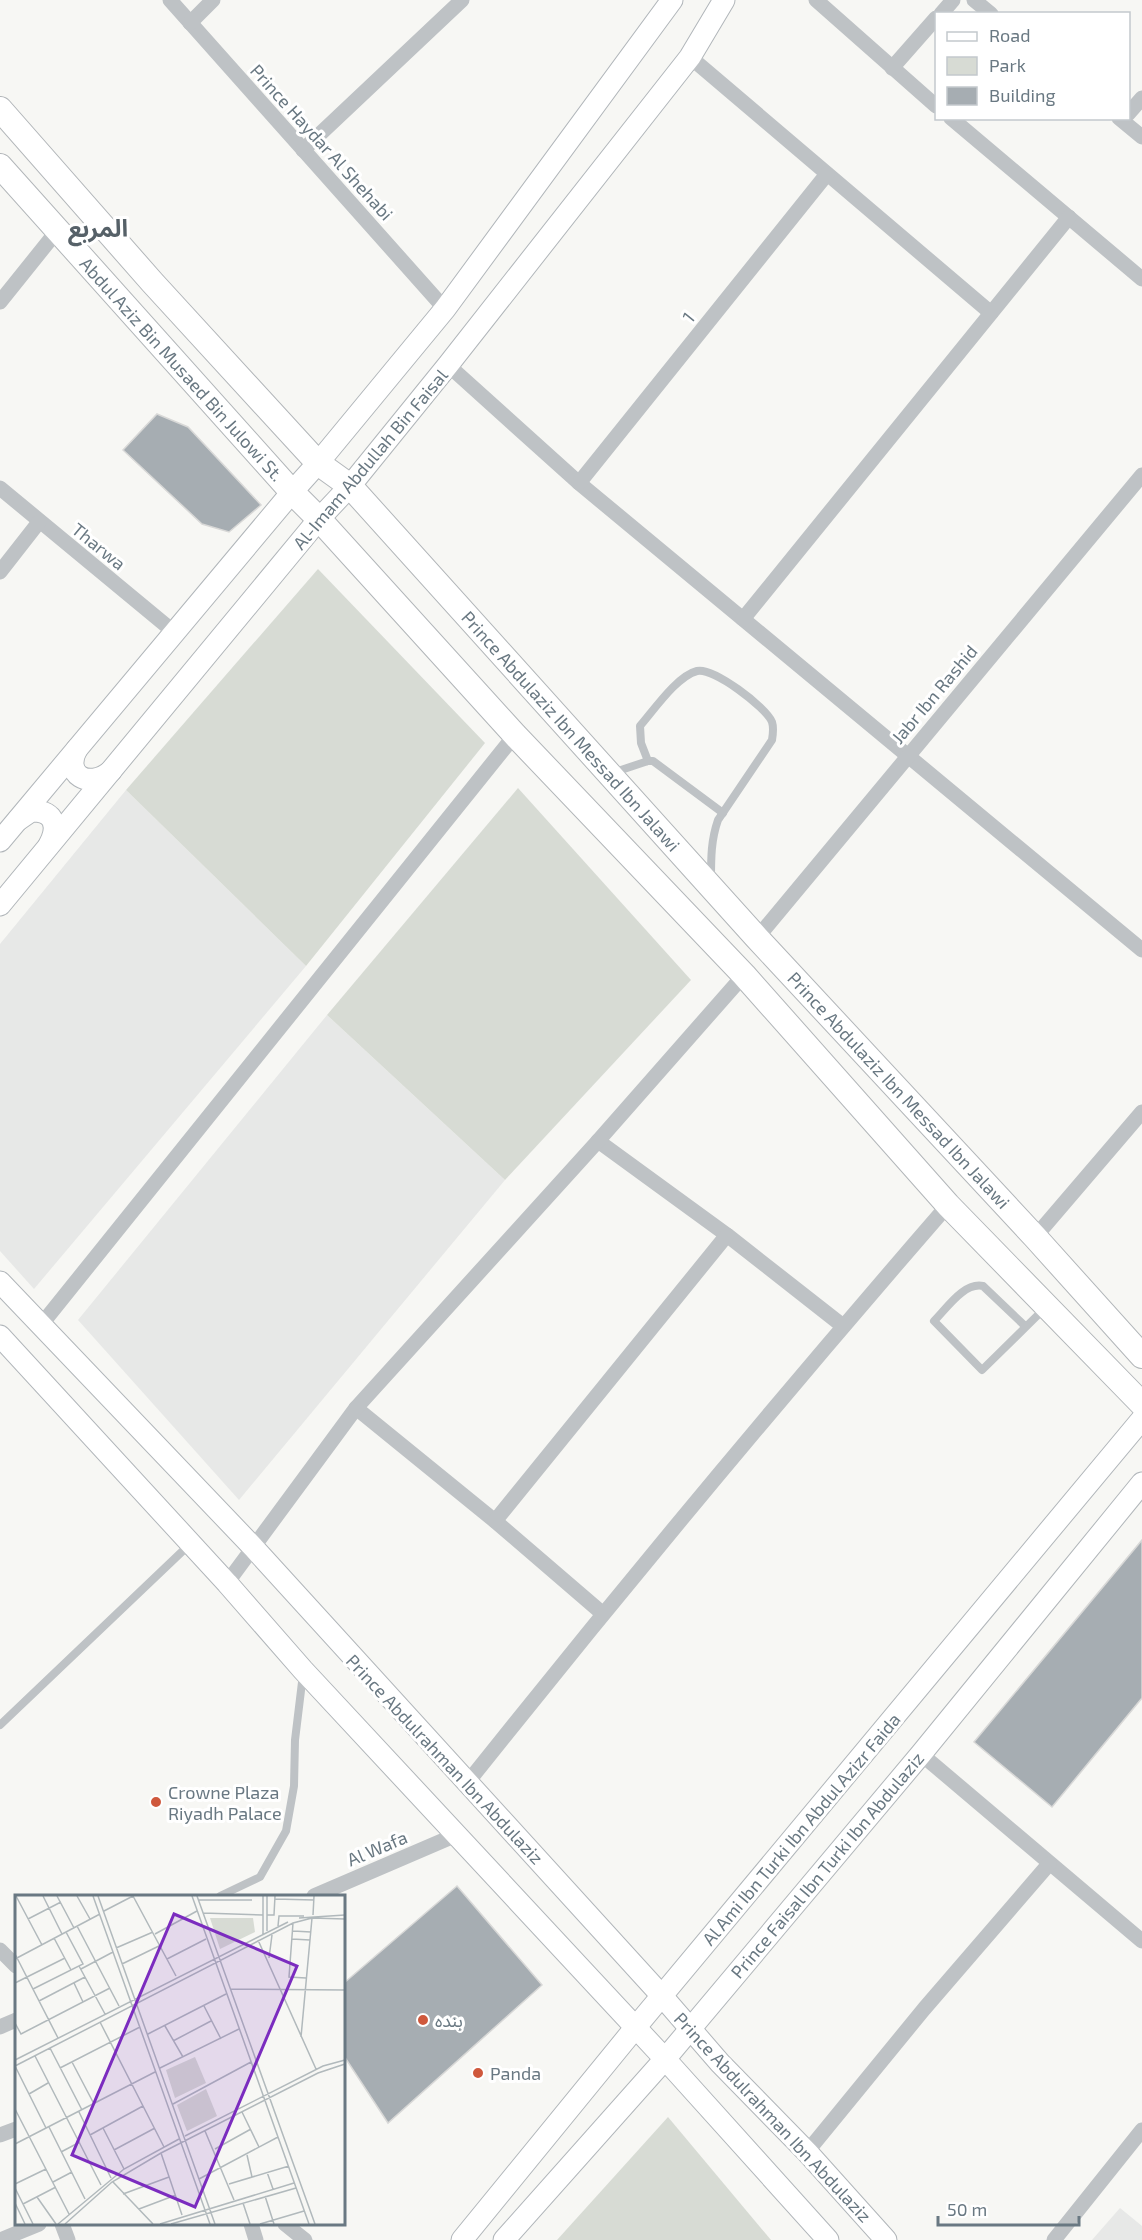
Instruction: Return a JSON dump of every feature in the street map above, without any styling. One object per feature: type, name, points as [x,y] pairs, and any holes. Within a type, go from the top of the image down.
[{"type":"main road","name":"Prince Abdulaziz Ibn Messad Ibn Jalawi","points":[[0,109],[152,282],[318,463],[350,486],[758,938],[1142,1356]]},
{"type":"main road","name":"Abdul Aziz Bin Musaed Bin Julowi St.","points":[[0,166],[292,492]]},
{"type":"main road","name":"Prince Abdulaziz Ibn Messad Ibn Jalawi","points":[[292,492],[320,519],[515,735],[744,975],[948,1205],[1142,1404]]},
{"type":"street","name":"Prince Haydar Al Shehabi","points":[[170,0],[446,309]]},
{"type":"street","points":[[190,22],[213,0]]},
{"type":"street","points":[[303,150],[462,0]]},
{"type":"street","name":"Al-Imam Abdullah Bin Faisal","points":[[0,841],[446,309],[672,0]]},
{"type":"street","name":"Al-Imam Abdullah Bin Faisal","points":[[0,905],[320,519],[350,486],[448,365],[690,57],[724,0]]},
{"type":"street","points":[[816,0],[935,105]]},
{"type":"street","points":[[943,12],[953,0]]},
{"type":"street","points":[[974,0],[989,12]]},
{"type":"street","points":[[892,68],[935,19]]},
{"type":"street","points":[[690,57],[991,313]]},
{"type":"street","points":[[1130,111],[1142,98]]},
{"type":"street","points":[[953,120],[1142,279]]},
{"type":"street","points":[[1125,120],[1142,138]]},
{"type":"street","name":"1","points":[[579,483],[827,174]]},
{"type":"street","points":[[743,619],[1068,217]]},
{"type":"street","points":[[0,302],[57,231]]},
{"type":"street","points":[[448,365],[579,483],[1142,951]]},
{"type":"street","name":"Jabr Ibn Rashid","points":[[758,938],[1142,475]]},
{"type":"street","name":"Tharwa","points":[[0,488],[174,632]]},
{"type":"street","points":[[0,572],[39,522]]},
{"type":"street","points":[[41,1325],[515,735]]},
{"type":"street","points":[[77,749],[73,757],[74,765],[80,776],[88,780],[97,780],[112,771]]},
{"type":"street","points":[[15,823],[31,811],[46,814],[52,820],[55,831],[49,846]]},
{"type":"street","points":[[228,1583],[356,1408],[598,1141],[744,975]]},
{"type":"street","points":[[1035,1237],[1142,1112]]},
{"type":"street","points":[[598,1141],[727,1235],[843,1326]]},
{"type":"street","points":[[468,1782],[602,1613],[843,1326],[948,1205]]},
{"type":"street","points":[[495,1521],[727,1235]]},
{"type":"street","name":"Prince Abdulrahman Ibn Abdulaziz","points":[[0,1282],[253,1547],[662,1996],[720,2063],[807,2152],[886,2240]]},
{"type":"street","points":[[0,1336],[228,1583],[303,1670],[665,2059],[828,2240]]},
{"type":"street","points":[[356,1408],[495,1521],[602,1613]]},
{"type":"street","name":"Al Ami Ibn Turki Ibn Abdul Azizr Faida","points":[[462,2240],[635,2028],[1142,1419]]},
{"type":"street","name":"Prince Faisal Ibn Turki Ibn Abdulaziz","points":[[504,2240],[665,2059],[921,1754],[1142,1483]]},
{"type":"street","points":[[921,1754],[1142,1941]]},
{"type":"street","name":"Al Wafa","points":[[316,1895],[456,1835]]},
{"type":"street","points":[[807,2152],[924,2009],[1049,1864]]},
{"type":"street","points":[[0,1950],[15,1965]]},
{"type":"street","points":[[0,2027],[15,2020]]},
{"type":"street","points":[[0,2135],[15,2129]]},
{"type":"street","points":[[1054,2240],[1142,2130]]},
{"type":"street","points":[[0,2240],[34,2225]]},
{"type":"street","points":[[63,2225],[68,2240]]},
{"type":"street","points":[[252,2225],[256,2240]]},
{"type":"street","points":[[287,2225],[305,2240]]},
{"type":"lane","points":[[648,761],[640,736],[640,726],[681,680],[699,670],[719,677],[764,710],[772,721],[774,729],[772,740],[723,813],[713,835],[711,886]]},
{"type":"lane","points":[[609,774],[648,761],[657,763],[723,813]]},
{"type":"lane","points":[[1025,1326],[983,1286],[976,1285],[966,1289],[934,1321],[982,1370],[1046,1307]]},
{"type":"lane","points":[[0,1725],[191,1543]]},
{"type":"lane","points":[[222,1895],[260,1877],[286,1831],[294,1786],[295,1740],[303,1670]]},
{"type":"shaded area","points":[[126,790],[306,966],[34,1289],[0,1251],[0,944]]},
{"type":"shaded area","points":[[327,1015],[505,1180],[239,1500],[78,1320]]},
{"type":"shaded area","points":[[1120,2208],[1142,2226],[1142,2240],[1092,2240]]},
{"type":"green space","points":[[318,569],[485,743],[306,966],[126,790]]},
{"type":"green space","points":[[518,788],[691,980],[505,1180],[327,1015]]},
{"type":"green space","points":[[668,2117],[771,2240],[557,2240]]},
{"type":"building","points":[[157,414],[188,427],[261,505],[229,532],[202,524],[123,450]]},
{"type":"building","points":[[1142,1540],[1142,1698],[1052,1807],[974,1742]]},
{"type":"building","name":"بنده","points":[[457,1886],[542,1985],[388,2123],[345,2058],[345,1982]]},
{"type":"place","name":"Crowne Plaza Riyadh Palace","points":[[156,1802]]},
{"type":"place","name":"بنده","points":[[423,2020]]},
{"type":"place","name":"Panda","points":[[478,2073]]},
{"type":"district","name":"المربع","points":[[98,227]]}]
